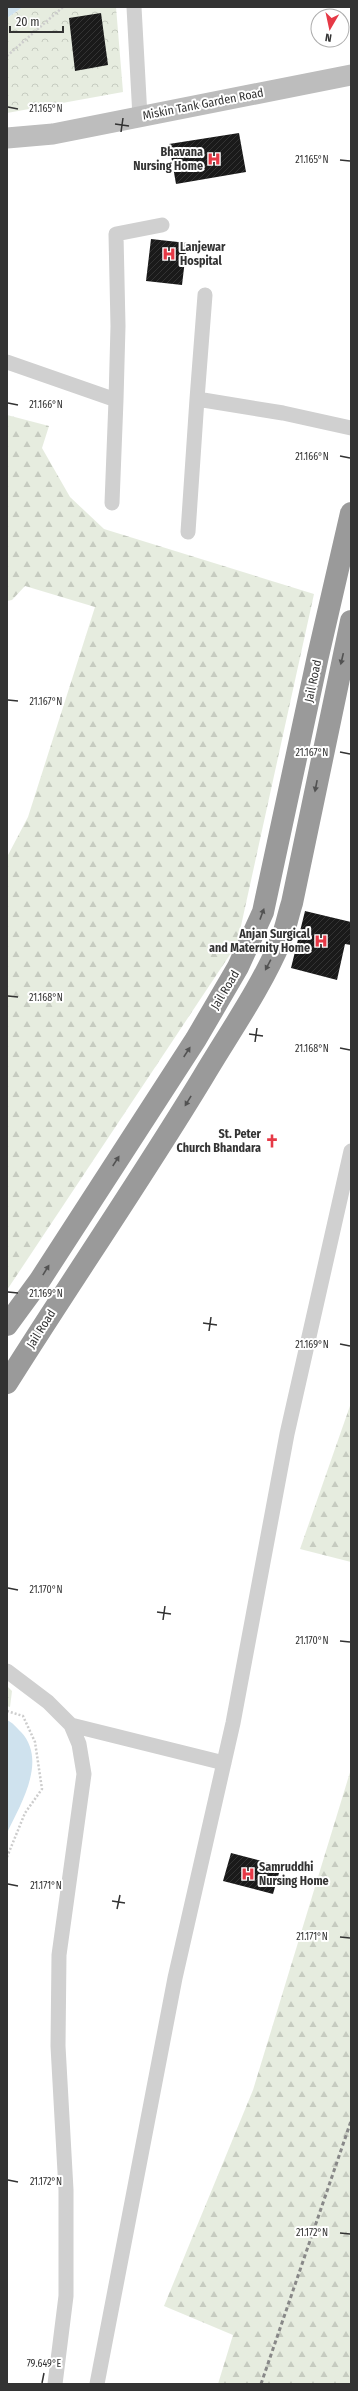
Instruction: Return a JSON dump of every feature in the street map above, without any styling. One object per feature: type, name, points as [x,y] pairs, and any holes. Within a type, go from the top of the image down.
[{"type":"highway","name":"Jail Road","points":[[7,1325],[40,1280],[196,1039],[238,967],[264,912],[318,656],[351,513]]},
{"type":"highway","name":"Jail Road","points":[[7,1383],[58,1300],[102,1238],[168,1134],[250,998],[281,940],[292,903],[351,621]]},
{"type":"main road","name":"Miskin Tank Garden Road","points":[[7,138],[53,134],[351,75]]},
{"type":"street","points":[[134,7],[140,117]]},
{"type":"street","points":[[112,503],[118,326],[116,234],[162,225]]},
{"type":"street","points":[[188,532],[205,295]]},
{"type":"street","points":[[7,362],[116,400]]},
{"type":"street","points":[[197,399],[283,413],[351,428]]},
{"type":"street","points":[[97,2384],[172,1993],[224,1763],[287,1434],[351,1151]]},
{"type":"street","points":[[7,1671],[48,1702],[71,1725],[79,1744],[84,1774],[59,1955],[58,2046],[66,2190],[66,2296],[55,2384]]},
{"type":"street","points":[[71,1725],[224,1763]]},
{"type":"path","points":[[7,56],[63,7]]},
{"type":"path","points":[[7,1711],[22,1716],[36,1742],[42,1789],[25,1814],[7,1857]]},
{"type":"green space","points":[[23,7],[116,7],[123,92],[7,113],[7,18]]},
{"type":"green space","points":[[7,415],[49,426],[42,448],[70,497],[104,529],[314,594],[237,944],[7,1290],[7,857],[28,817],[95,607],[25,586],[12,600],[7,601]]},
{"type":"green space","points":[[351,1403],[351,1562],[300,1549]]},
{"type":"green space","points":[[7,1686],[12,1691],[10,1707],[7,1706]]},
{"type":"green space","points":[[351,1769],[351,2384],[218,2384],[233,2335],[164,2306],[253,2090]]},
{"type":"water","points":[[7,7],[23,7],[7,18]]},
{"type":"water","points":[[7,1720],[21,1732],[29,1744],[32,1756],[32,1769],[24,1796],[7,1833]]},
{"type":"building","points":[[101,13],[108,65],[75,71],[69,18]]},
{"type":"building","points":[[239,133],[246,172],[176,184],[169,144]]},
{"type":"building","points":[[151,239],[187,243],[182,285],[146,281]]},
{"type":"building","points":[[305,911],[351,922],[351,945],[345,944],[337,980],[291,968]]},
{"type":"building","points":[[231,1853],[281,1866],[273,1894],[223,1881]]},
{"type":"railway","points":[[261,2384],[351,2121]]},
{"type":"place","name":"Bhavana Nursing Home","points":[[214,159]]},
{"type":"place","name":"Lanjewar Hospital","points":[[169,254]]},
{"type":"place","name":"Anjan Surgical and Maternity Home","points":[[321,941]]},
{"type":"place","name":"St. Peter Church Bhandara","points":[[272,1141]]},
{"type":"place","name":"Samruddhi Nursing Home","points":[[248,1874]]}]
